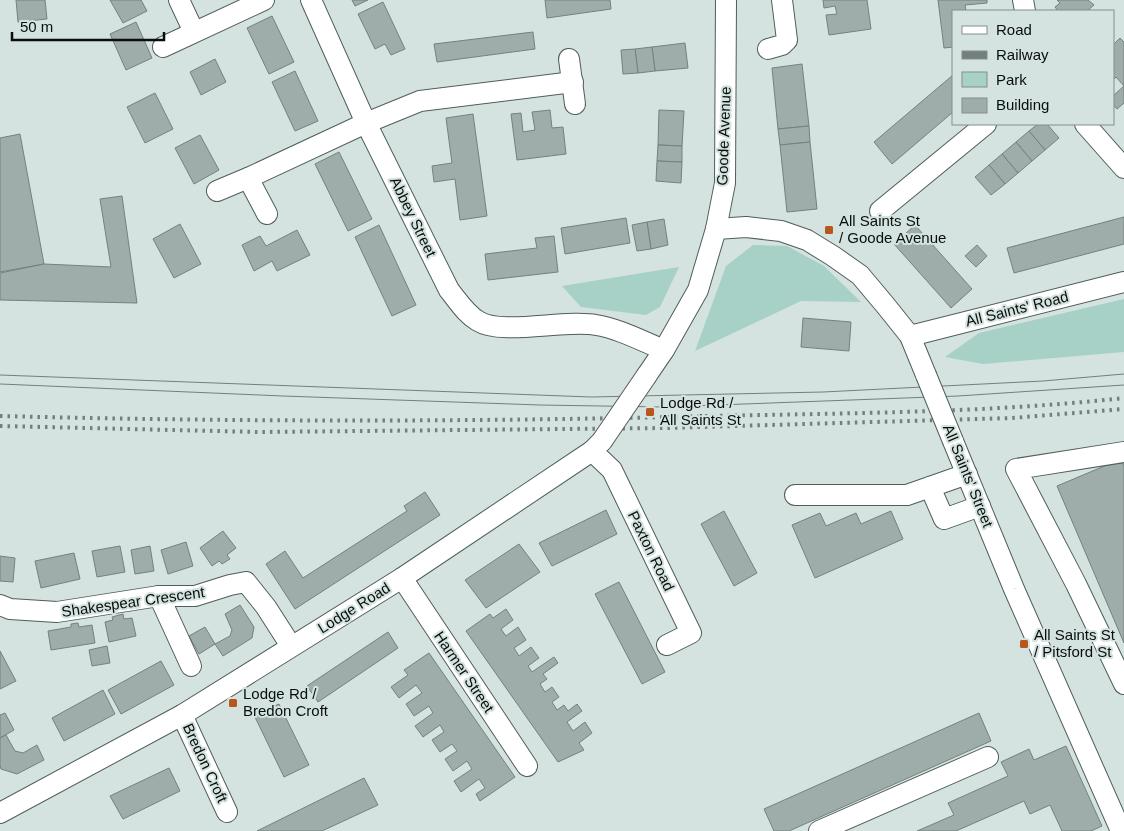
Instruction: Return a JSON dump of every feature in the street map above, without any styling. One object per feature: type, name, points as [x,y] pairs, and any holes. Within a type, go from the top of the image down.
[{"type":"street","points":[[179,0],[194,32]]},
{"type":"street","points":[[163,47],[264,0]]},
{"type":"street","name":"Abbey Street","points":[[311,0],[366,123],[449,290],[464,309],[479,322],[497,327],[594,324],[621,331],[664,350]]},
{"type":"street","name":"Goode Avenue","points":[[664,350],[698,290],[716,229],[725,183],[726,0]]},
{"type":"street","points":[[768,49],[782,45],[787,40],[782,0]]},
{"type":"street","points":[[569,59],[575,104]]},
{"type":"street","points":[[217,191],[366,123],[420,101],[573,82]]},
{"type":"street","points":[[880,211],[985,125]]},
{"type":"street","points":[[1086,125],[1124,168]]},
{"type":"street","points":[[248,178],[267,214]]},
{"type":"street","name":"All Saints' Street","points":[[716,229],[746,227],[781,231],[807,240],[860,275],[910,336],[1018,598],[1121,831]]},
{"type":"street","name":"All Saints' Road","points":[[910,336],[1124,282]]},
{"type":"street","name":"Lodge Road","points":[[2,806],[182,715],[402,578],[597,446],[648,376],[664,350]]},
{"type":"street","name":"Paxton Road","points":[[597,446],[612,470],[691,633],[666,644]]},
{"type":"street","points":[[1124,452],[1016,469],[1076,584],[1124,684]]},
{"type":"street","points":[[795,495],[908,495],[967,474]]},
{"type":"street","points":[[930,487],[944,519],[980,506]]},
{"type":"street","name":"Harmer Street","points":[[402,578],[527,766]]},
{"type":"street","name":"Shakespear Crescent","points":[[0,605],[10,609],[57,612],[159,596],[195,596],[246,582],[266,607],[291,646]]},
{"type":"street","points":[[159,596],[191,666]]},
{"type":"street","name":"Bredon Croft","points":[[182,715],[227,812]]},
{"type":"street","points":[[819,831],[988,757]]},
{"type":"green space","points":[[753,245],[787,246],[824,266],[861,302],[801,301],[695,351],[726,266]]},
{"type":"green space","points":[[679,267],[660,307],[646,315],[581,307],[562,286]]},
{"type":"green space","points":[[1124,299],[1124,352],[983,364],[945,357],[979,333]]},
{"type":"building","points":[[16,0],[45,0],[47,19],[18,22]]},
{"type":"building","points":[[110,0],[141,0],[147,11],[123,23]]},
{"type":"building","points":[[352,0],[368,0],[355,6]]},
{"type":"building","points":[[545,0],[610,0],[611,9],[547,18]]},
{"type":"building","points":[[823,0],[867,0],[871,29],[829,35],[826,15],[837,14],[835,6],[824,8]]},
{"type":"building","points":[[938,0],[987,0],[987,3],[965,5],[966,10],[952,10],[952,47],[944,48]]},
{"type":"building","points":[[1057,0],[1088,0],[1094,5],[1088,10],[1057,10],[1055,7],[1060,3]]},
{"type":"building","points":[[383,2],[405,49],[391,55],[385,44],[375,49],[358,14]]},
{"type":"building","points":[[272,16],[294,62],[269,74],[247,28]]},
{"type":"building","points":[[136,22],[152,58],[126,70],[110,34]]},
{"type":"building","points":[[533,32],[535,49],[437,62],[434,44]]},
{"type":"building","points":[[1120,38],[1124,42],[1124,86],[1116,77],[1114,79],[1114,44]]},
{"type":"building","points":[[685,43],[688,68],[655,71],[652,47]]},
{"type":"building","points":[[652,47],[655,71],[638,73],[635,49]]},
{"type":"building","points":[[635,49],[638,73],[623,74],[621,50]]},
{"type":"building","points":[[215,59],[226,82],[201,95],[190,72]]},
{"type":"building","points":[[802,64],[809,126],[778,129],[772,68]]},
{"type":"building","points":[[295,71],[318,121],[295,131],[272,82]]},
{"type":"building","points":[[952,76],[952,113],[892,164],[874,142]]},
{"type":"building","points":[[1124,86],[1124,103],[1117,109],[1114,105],[1114,95]]},
{"type":"building","points":[[155,93],[173,129],[145,143],[127,107]]},
{"type":"building","points":[[550,110],[552,128],[563,127],[566,154],[517,160],[511,114],[521,113],[523,132],[535,130],[532,112]]},
{"type":"building","points":[[659,110],[684,111],[682,146],[658,145]]},
{"type":"building","points":[[473,114],[487,216],[460,220],[455,179],[434,182],[432,166],[452,163],[446,118]]},
{"type":"building","points":[[1037,125],[1048,125],[1059,138],[1045,150],[1029,131]]},
{"type":"building","points":[[809,126],[810,142],[780,145],[778,129]]},
{"type":"building","points":[[1029,131],[1045,150],[1032,161],[1016,142]]},
{"type":"building","points":[[20,134],[44,264],[0,272],[0,138]]},
{"type":"building","points":[[200,135],[219,170],[194,184],[175,148]]},
{"type":"building","points":[[810,142],[817,209],[787,212],[780,145]]},
{"type":"building","points":[[1016,142],[1032,161],[1018,173],[1002,154]]},
{"type":"building","points":[[658,145],[682,146],[682,162],[657,161]]},
{"type":"building","points":[[339,152],[372,219],[348,231],[315,164]]},
{"type":"building","points":[[1002,154],[1018,173],[1005,184],[989,165]]},
{"type":"building","points":[[657,161],[682,162],[681,183],[656,181]]},
{"type":"building","points":[[989,165],[1005,184],[991,195],[975,177]]},
{"type":"building","points":[[122,196],[137,303],[0,300],[0,273],[44,264],[111,267],[100,199]]},
{"type":"building","points":[[1124,217],[1124,244],[1014,273],[1007,248]]},
{"type":"building","points":[[626,218],[630,243],[565,254],[561,228]]},
{"type":"building","points":[[664,219],[668,245],[651,249],[647,222]]},
{"type":"building","points":[[647,222],[651,249],[637,251],[632,225]]},
{"type":"building","points":[[180,224],[201,264],[174,278],[153,239]]},
{"type":"building","points":[[379,225],[416,305],[392,316],[355,237]]},
{"type":"building","points":[[915,225],[972,289],[951,308],[894,244]]},
{"type":"building","points":[[297,230],[310,255],[277,271],[272,261],[254,271],[242,245],[260,236],[266,246]]},
{"type":"building","points":[[554,236],[558,272],[488,280],[485,254],[537,248],[535,238]]},
{"type":"building","points":[[977,245],[987,256],[976,267],[965,256]]},
{"type":"building","points":[[803,318],[851,322],[849,351],[801,347]]},
{"type":"building","points":[[1121,459],[1124,466],[1124,643],[1057,486]]},
{"type":"building","points":[[425,492],[440,515],[295,609],[266,564],[285,551],[303,578],[407,511],[404,506]]},
{"type":"building","points":[[606,510],[617,534],[552,566],[539,543]]},
{"type":"building","points":[[724,511],[757,573],[734,586],[701,524]]},
{"type":"building","points":[[891,511],[903,539],[815,578],[792,525],[820,513],[826,526],[856,513],[861,524]]},
{"type":"building","points":[[223,531],[236,548],[227,555],[230,559],[222,564],[219,561],[212,566],[200,548]]},
{"type":"building","points":[[186,542],[193,566],[168,574],[161,550]]},
{"type":"building","points":[[519,544],[540,572],[486,608],[465,580]]},
{"type":"building","points":[[120,546],[125,572],[97,577],[92,551]]},
{"type":"building","points":[[150,546],[154,571],[135,574],[131,550]]},
{"type":"building","points":[[74,553],[80,579],[41,588],[35,561]]},
{"type":"building","points":[[0,556],[15,558],[13,582],[0,581]]},
{"type":"building","points":[[619,582],[665,672],[642,684],[595,594]]},
{"type":"building","points":[[240,605],[254,627],[252,638],[223,656],[215,644],[230,636],[232,630],[225,614]]},
{"type":"building","points":[[506,609],[513,620],[501,629],[506,636],[518,627],[526,640],[514,648],[519,656],[531,647],[539,658],[528,666],[532,672],[554,657],[558,663],[543,674],[547,679],[540,684],[545,692],[552,687],[559,697],[552,702],[557,710],[564,705],[568,711],[577,704],[582,711],[567,722],[573,731],[585,722],[592,733],[579,743],[584,750],[558,762],[466,631],[490,614],[493,618]]},
{"type":"building","points":[[123,614],[124,619],[132,618],[136,636],[109,642],[105,622],[113,620],[112,617]]},
{"type":"building","points":[[78,623],[79,627],[92,625],[95,643],[51,650],[48,631],[71,627],[71,624]]},
{"type":"building","points":[[205,627],[215,644],[199,654],[189,636]]},
{"type":"building","points":[[388,632],[398,648],[318,702],[307,686]]},
{"type":"building","points":[[107,646],[110,663],[92,666],[89,650]]},
{"type":"building","points":[[0,651],[16,681],[0,689]]},
{"type":"building","points":[[429,653],[515,777],[480,801],[476,794],[485,788],[479,779],[461,792],[454,781],[472,769],[467,761],[453,771],[445,759],[457,751],[452,744],[440,752],[432,740],[444,732],[440,725],[423,737],[415,726],[433,713],[429,706],[414,716],[406,704],[422,693],[416,685],[399,698],[391,687],[408,675],[404,670]]},
{"type":"building","points":[[161,661],[174,685],[121,714],[108,690]]},
{"type":"building","points":[[103,690],[115,714],[64,741],[52,718]]},
{"type":"building","points":[[279,704],[309,765],[284,777],[254,715]]},
{"type":"building","points":[[5,713],[14,730],[0,738],[0,715]]},
{"type":"building","points":[[979,713],[991,741],[789,831],[774,831],[764,809]]},
{"type":"building","points":[[6,735],[15,751],[23,753],[37,745],[44,760],[17,774],[1,769],[0,738]]},
{"type":"building","points":[[1066,746],[1102,826],[1091,831],[1062,831],[1050,805],[1030,814],[1024,801],[956,831],[917,831],[954,815],[948,803],[1008,776],[1001,762],[1029,749],[1034,760]]},
{"type":"building","points":[[169,768],[180,791],[123,819],[110,796]]},
{"type":"building","points":[[364,778],[378,805],[322,831],[257,831]]},
{"type":"tram line","points":[[0,375],[591,397],[823,392],[1043,381],[1124,374]]},
{"type":"tram line","points":[[0,384],[540,405],[664,407],[958,396],[1124,385]]},
{"type":"railway","points":[[0,416],[267,420],[623,418],[866,413],[1021,407],[1124,398]]},
{"type":"railway","points":[[0,426],[259,432],[666,428],[1012,418],[1124,409]]},
{"type":"place","name":"All Saints St / Goode Avenue","points":[[829,230]]},
{"type":"place","name":"Lodge Rd / All Saints St","points":[[650,412]]},
{"type":"place","name":"All Saints St / Pitsford St","points":[[1024,644]]},
{"type":"place","name":"Lodge Rd / Bredon Croft","points":[[233,703]]}]
